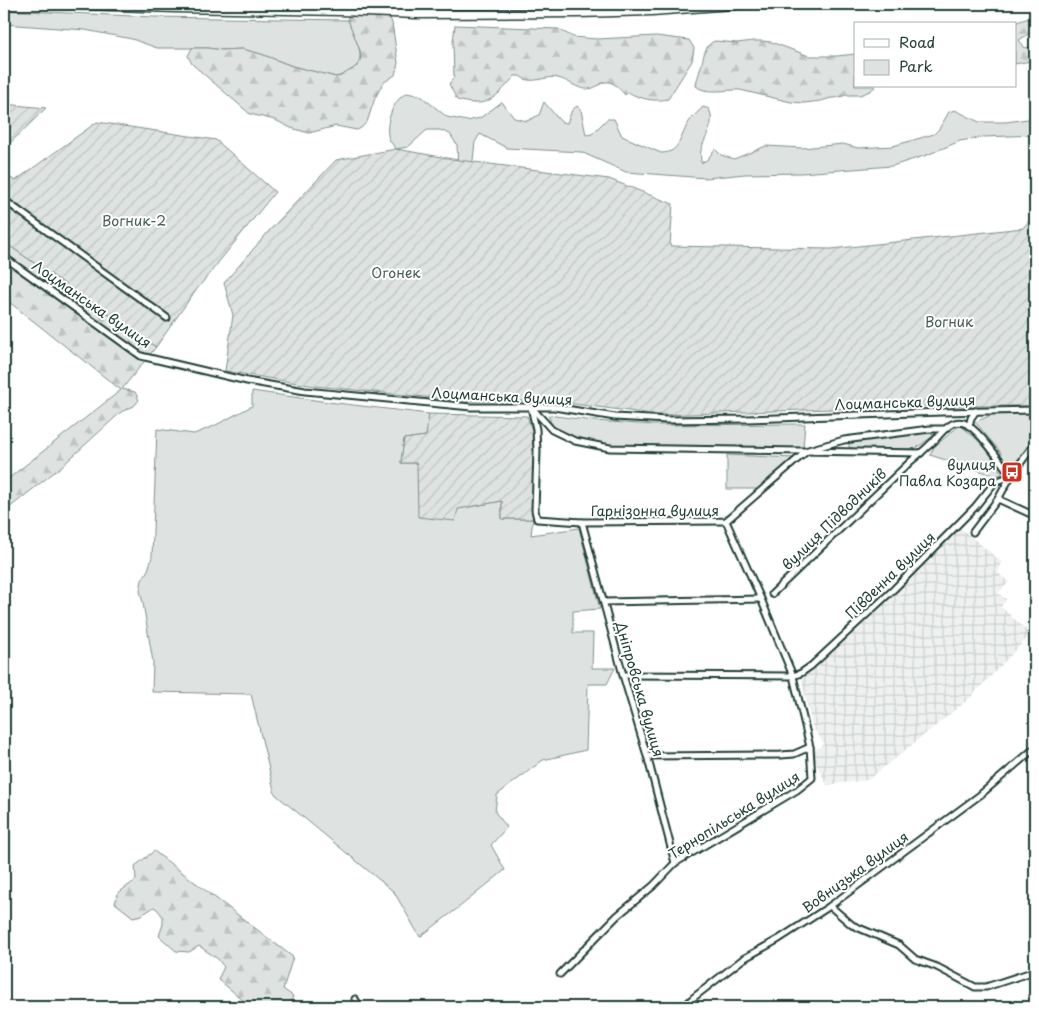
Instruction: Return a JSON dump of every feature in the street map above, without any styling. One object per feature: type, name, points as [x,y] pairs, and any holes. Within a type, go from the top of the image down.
[{"type":"main road","points":[[55,4],[416,14],[578,13],[745,4]]},
{"type":"main road","points":[[391,4],[446,4]]},
{"type":"street","points":[[4,200],[166,318]]},
{"type":"street","name":"Лоцманська вулиця","points":[[4,257],[141,356],[248,381],[305,391],[470,407],[554,407],[615,417],[667,420],[1035,410]]},
{"type":"street","points":[[531,407],[552,430],[575,441],[610,448],[921,453]]},
{"type":"street","name":"Гарнізонна вулиця","points":[[531,407],[536,429],[535,510],[537,519],[582,522],[726,521],[808,450]]},
{"type":"street","points":[[969,426],[971,418],[976,411]]},
{"type":"street","points":[[808,450],[844,440],[930,429],[945,429],[958,422],[969,426],[988,445],[1011,476]]},
{"type":"street","name":"вулиця Підводників","points":[[772,594],[945,429]]},
{"type":"street","points":[[973,532],[998,499],[1011,476],[1035,443]]},
{"type":"street","name":"Південна вулиця","points":[[793,676],[811,666],[894,589],[975,507],[995,482],[1011,476]]},
{"type":"street","points":[[998,499],[1035,516]]},
{"type":"street","points":[[647,756],[781,755],[794,754],[810,747],[793,676],[726,521]]},
{"type":"street","name":"Дніпровська вулиця","points":[[582,522],[675,863]]},
{"type":"street","points":[[604,602],[761,599]]},
{"type":"street","points":[[623,674],[793,676]]},
{"type":"street","name":"Тернопільська вулиця","points":[[560,974],[617,916],[653,886],[675,863],[798,790],[812,778],[810,747]]},
{"type":"street","name":"Вовнизька вулиця","points":[[683,1007],[743,959],[779,939],[830,906],[980,795],[1035,748]]},
{"type":"street","points":[[830,906],[852,925],[899,945],[915,959],[937,966],[975,987],[986,987],[1035,971]]},
{"type":"street","points":[[355,1000],[360,1007]]},
{"type":"shaded area","points":[[959,527],[1002,562],[998,573],[1009,582],[998,593],[1006,599],[1001,607],[1031,634],[970,698],[868,780],[827,785],[811,753],[824,744],[812,726],[801,676]]},
{"type":"green space","points":[[347,4],[384,4],[392,23],[398,63],[395,75],[383,83],[375,98],[367,122],[357,130],[336,126],[309,133],[291,128],[275,120],[250,114],[192,64],[188,56],[192,48],[242,49],[292,66],[336,77],[341,76],[357,66],[360,62],[361,53],[348,20]]},
{"type":"green space","points":[[4,10],[154,17],[348,20],[360,54],[359,61],[355,67],[336,77],[292,66],[242,49],[157,48],[132,39],[85,30],[4,24]]},
{"type":"green space","points":[[1035,16],[1035,30],[1019,40],[1025,48],[1035,46],[1035,60],[1016,64],[1016,22]]},
{"type":"green space","points":[[455,25],[558,29],[573,37],[597,39],[656,36],[689,40],[694,48],[692,61],[668,99],[648,99],[628,92],[625,95],[610,82],[591,89],[584,89],[553,77],[529,80],[515,76],[491,99],[480,103],[471,103],[457,100],[449,84],[454,77],[453,42]]},
{"type":"green space","points":[[715,41],[737,43],[762,41],[771,42],[809,56],[854,54],[854,88],[874,88],[860,95],[847,95],[804,103],[791,102],[740,90],[717,91],[700,89],[696,86],[696,82],[704,53],[711,43]]},
{"type":"green space","points":[[407,93],[421,96],[447,117],[467,121],[480,118],[502,102],[514,118],[527,121],[539,115],[544,102],[561,122],[567,123],[572,110],[577,106],[581,110],[586,135],[592,134],[607,119],[614,119],[622,136],[661,153],[673,150],[676,147],[690,120],[703,107],[709,109],[711,125],[701,150],[701,163],[707,160],[715,149],[721,155],[734,159],[766,146],[802,148],[843,144],[858,148],[893,146],[934,134],[949,112],[955,110],[979,122],[1006,122],[1035,118],[1035,135],[984,137],[960,141],[927,155],[892,166],[706,178],[626,172],[581,152],[507,148],[480,134],[475,142],[472,169],[458,170],[457,145],[450,134],[440,130],[427,130],[408,147],[396,149],[390,141],[388,127],[391,113],[402,96]]},
{"type":"green space","points":[[4,104],[46,108],[4,149]]},
{"type":"green space","name":"Вогник-2","points":[[97,122],[216,140],[275,192],[193,294],[156,347],[4,242],[4,173],[15,181]]},
{"type":"green space","points":[[396,149],[458,160],[609,179],[673,204],[670,246],[831,249],[1023,228],[1035,214],[1035,406],[919,406],[660,415],[550,401],[465,401],[315,386],[225,371],[233,315],[224,283],[269,231],[336,160]]},
{"type":"green space","points":[[4,242],[156,347],[122,389],[135,392],[139,400],[134,406],[121,412],[62,466],[4,512],[4,482],[121,390],[4,298]]},
{"type":"green space","points":[[252,391],[429,414],[426,436],[404,439],[401,463],[417,463],[458,509],[502,501],[502,519],[533,519],[531,535],[579,528],[600,609],[573,611],[573,633],[593,633],[592,668],[615,668],[607,684],[588,684],[586,750],[543,760],[497,795],[495,812],[507,827],[491,845],[505,870],[420,937],[394,892],[275,794],[251,694],[152,692],[153,662],[140,591],[142,580],[148,570],[152,557],[157,429],[194,434],[214,426],[252,406]]},
{"type":"green space","points":[[1032,412],[1035,417],[1035,437],[1010,470],[999,450],[975,422],[996,413]]},
{"type":"green space","points":[[429,414],[527,416],[534,436],[533,519],[502,519],[502,501],[458,509],[455,521],[418,517],[417,463],[401,463],[404,439],[426,436]]},
{"type":"green space","points":[[548,415],[594,421],[654,425],[805,424],[803,448],[720,449],[612,445],[576,438],[553,428]]},
{"type":"green space","points":[[960,425],[984,447],[1002,474],[996,476],[930,455],[934,447]]},
{"type":"green space","points":[[940,431],[915,449],[854,449],[849,447],[849,441]]},
{"type":"green space","points":[[727,455],[795,458],[760,489],[727,489]]},
{"type":"green space","points":[[154,851],[293,957],[283,989],[293,996],[290,1007],[249,1007],[218,979],[224,967],[218,959],[199,946],[189,952],[176,951],[159,936],[163,917],[158,910],[154,907],[142,915],[133,917],[115,903],[118,893],[136,880],[135,866]]},
{"type":"place","name":"вулиця Павла Козара","points":[[1012,472]]},
{"type":"park label","name":"Огонек","points":[[396,272]]},
{"type":"park label","name":"Вогник","points":[[949,321]]}]
